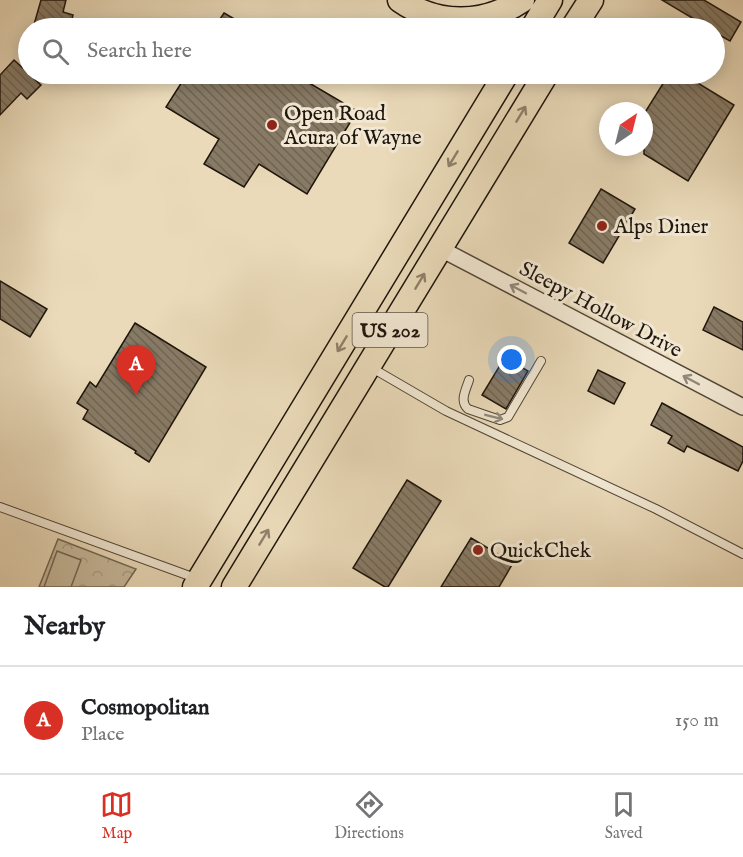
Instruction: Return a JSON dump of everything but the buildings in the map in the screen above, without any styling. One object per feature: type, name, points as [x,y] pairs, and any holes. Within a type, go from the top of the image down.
[{"type":"highway","points":[[400,0],[424,14],[445,18]]},
{"type":"highway","points":[[480,18],[511,8],[522,0]]},
{"type":"highway","points":[[539,18],[550,0]]},
{"type":"highway","points":[[579,18],[591,0]]},
{"type":"highway","name":"US 202","points":[[197,583],[500,84]]},
{"type":"highway","name":"US 202","points":[[234,587],[540,84]]},
{"type":"street","name":"Sleepy Hollow Drive","points":[[440,248],[743,407]]},
{"type":"lane","points":[[469,380],[464,405],[468,409],[500,420],[504,419],[508,417],[541,361]]},
{"type":"lane","points":[[368,366],[446,411],[656,509],[743,554]]},
{"type":"lane","points":[[0,507],[197,583]]},
{"type":"green space","points":[[58,539],[136,569],[124,587],[39,587]]},
{"type":"green space","points":[[57,551],[81,560],[71,587],[44,587]]},
{"type":"place","name":"Open Road Acura of Wayne","points":[[272,125]]},
{"type":"place","name":"Alps Diner","points":[[602,226]]},
{"type":"place","name":"Cosmopolitan","points":[[136,395]]},
{"type":"place","name":"QuickChek","points":[[478,550]]}]
